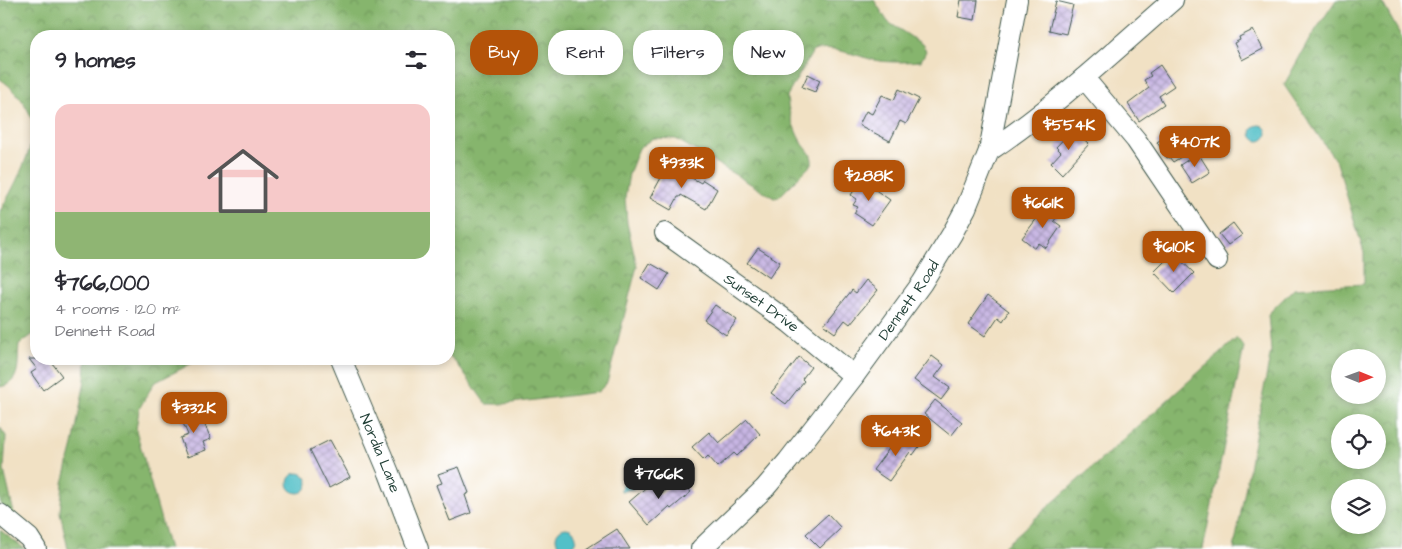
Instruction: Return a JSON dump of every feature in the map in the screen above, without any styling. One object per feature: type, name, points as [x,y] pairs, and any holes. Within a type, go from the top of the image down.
[{"type":"street","name":"Dennett Road","points":[[702,549],[765,488],[791,458],[854,376],[925,278],[952,234],[966,208],[989,151],[1017,0]]},
{"type":"street","points":[[989,151],[1019,131],[1084,78],[1173,0]]},
{"type":"street","points":[[1084,78],[1136,140],[1217,260]]},
{"type":"street","name":"Sunset Drive","points":[[665,233],[790,323],[854,376]]},
{"type":"street","name":"Nordia Lane","points":[[344,365],[389,473],[418,549]]},
{"type":"street","points":[[0,514],[29,538],[36,549]]},
{"type":"green space","points":[[0,0],[874,0],[888,22],[922,44],[926,51],[921,61],[886,62],[836,50],[813,51],[804,67],[804,30],[733,30],[733,75],[799,75],[787,96],[788,106],[793,124],[800,140],[810,154],[812,164],[779,197],[774,198],[676,139],[653,138],[639,148],[629,174],[625,197],[627,223],[637,266],[607,383],[598,392],[504,404],[486,404],[455,361],[455,30],[30,30],[30,115],[21,99],[0,79]]},
{"type":"green space","points":[[1336,0],[1381,0],[1402,38],[1402,549],[1234,549],[1271,351],[1268,314],[1294,288],[1364,284],[1364,253],[1337,163],[1284,85],[1309,40]]},
{"type":"green space","points":[[30,148],[30,337],[19,345],[18,365],[15,376],[7,385],[0,387],[0,211],[16,181]]},
{"type":"green space","points":[[1237,338],[1244,347],[1203,549],[1001,549]]},
{"type":"green space","points":[[86,365],[188,365],[154,383],[139,409],[136,430],[169,549],[68,549],[60,512],[63,483],[73,445],[85,380]]},
{"type":"green space","points":[[0,427],[6,436],[4,470],[15,518],[4,510],[0,501]]},
{"type":"green space","points":[[0,530],[25,549],[0,549]]},
{"type":"water","points":[[1256,125],[1262,125],[1267,130],[1265,139],[1256,141],[1251,136],[1251,130]]},
{"type":"water","points":[[639,472],[643,474],[643,479],[636,483],[633,489],[621,491],[623,484]]},
{"type":"water","points":[[298,473],[305,476],[308,483],[305,490],[298,493],[291,490],[288,483],[291,476]]},
{"type":"water","points":[[566,528],[573,531],[576,538],[573,545],[566,548],[559,545],[556,538],[559,531]]},
{"type":"building","points":[[961,0],[978,0],[975,20],[958,17]]},
{"type":"building","points":[[1056,1],[1073,5],[1066,34],[1049,30]]},
{"type":"building","points":[[1253,30],[1263,49],[1242,60],[1234,43],[1240,40],[1239,37]]},
{"type":"building","points":[[1160,65],[1174,86],[1159,96],[1164,104],[1139,121],[1128,104],[1149,88],[1144,80],[1151,76],[1149,73]]},
{"type":"building","points":[[808,74],[820,80],[815,92],[802,87]]},
{"type":"building","points":[[899,89],[919,99],[906,124],[900,121],[890,141],[859,125],[866,111],[872,114],[882,95],[894,100]]},
{"type":"building","points":[[1073,129],[1089,144],[1062,174],[1051,163],[1061,152],[1056,147]]},
{"type":"building","points":[[1171,133],[1186,154],[1173,162],[1169,157],[1167,158],[1157,142]]},
{"type":"building","points":[[1198,153],[1210,172],[1192,183],[1180,165]]},
{"type":"building","points":[[668,165],[701,183],[703,180],[717,189],[706,209],[681,195],[671,210],[650,198]]},
{"type":"building","points":[[861,180],[890,200],[872,225],[854,213],[858,207],[853,205],[857,199],[851,195]]},
{"type":"building","points":[[1047,205],[1059,214],[1054,221],[1061,226],[1046,248],[1039,243],[1035,248],[1022,238]]},
{"type":"building","points":[[1233,223],[1242,235],[1228,245],[1219,234]]},
{"type":"building","points":[[758,248],[780,262],[769,278],[747,263]]},
{"type":"building","points":[[1173,253],[1194,273],[1174,293],[1154,272]]},
{"type":"building","points":[[650,263],[669,274],[659,290],[641,278]]},
{"type":"building","points":[[866,280],[878,290],[850,324],[845,320],[835,333],[824,325],[852,290],[856,293]]},
{"type":"building","points":[[988,295],[1009,311],[1003,321],[998,317],[985,336],[968,324]]},
{"type":"building","points":[[715,305],[737,320],[726,335],[704,320]]},
{"type":"building","points":[[932,356],[944,365],[935,377],[950,388],[941,400],[914,380]]},
{"type":"building","points":[[799,357],[811,367],[802,379],[804,381],[786,404],[771,393]]},
{"type":"building","points":[[34,365],[54,365],[62,376],[43,390],[31,373],[37,369]]},
{"type":"building","points":[[935,400],[962,422],[951,436],[924,414]]},
{"type":"building","points":[[193,410],[197,418],[201,416],[211,439],[203,442],[206,450],[187,457],[180,438],[188,435],[180,416]]},
{"type":"building","points":[[747,419],[760,434],[737,456],[734,453],[718,467],[708,456],[704,460],[692,447],[709,432],[719,443]]},
{"type":"building","points":[[906,433],[921,444],[913,455],[910,452],[889,481],[873,470],[891,446],[894,449]]},
{"type":"building","points":[[330,440],[350,477],[329,488],[310,450]]},
{"type":"building","points":[[459,467],[469,493],[465,495],[471,513],[450,521],[436,485],[442,483],[438,474]]},
{"type":"building","points":[[679,478],[691,492],[671,509],[669,507],[649,525],[629,502],[650,484],[660,495]]},
{"type":"building","points":[[828,514],[841,528],[820,548],[806,534]]},
{"type":"building","points":[[617,529],[630,549],[586,549]]}]
